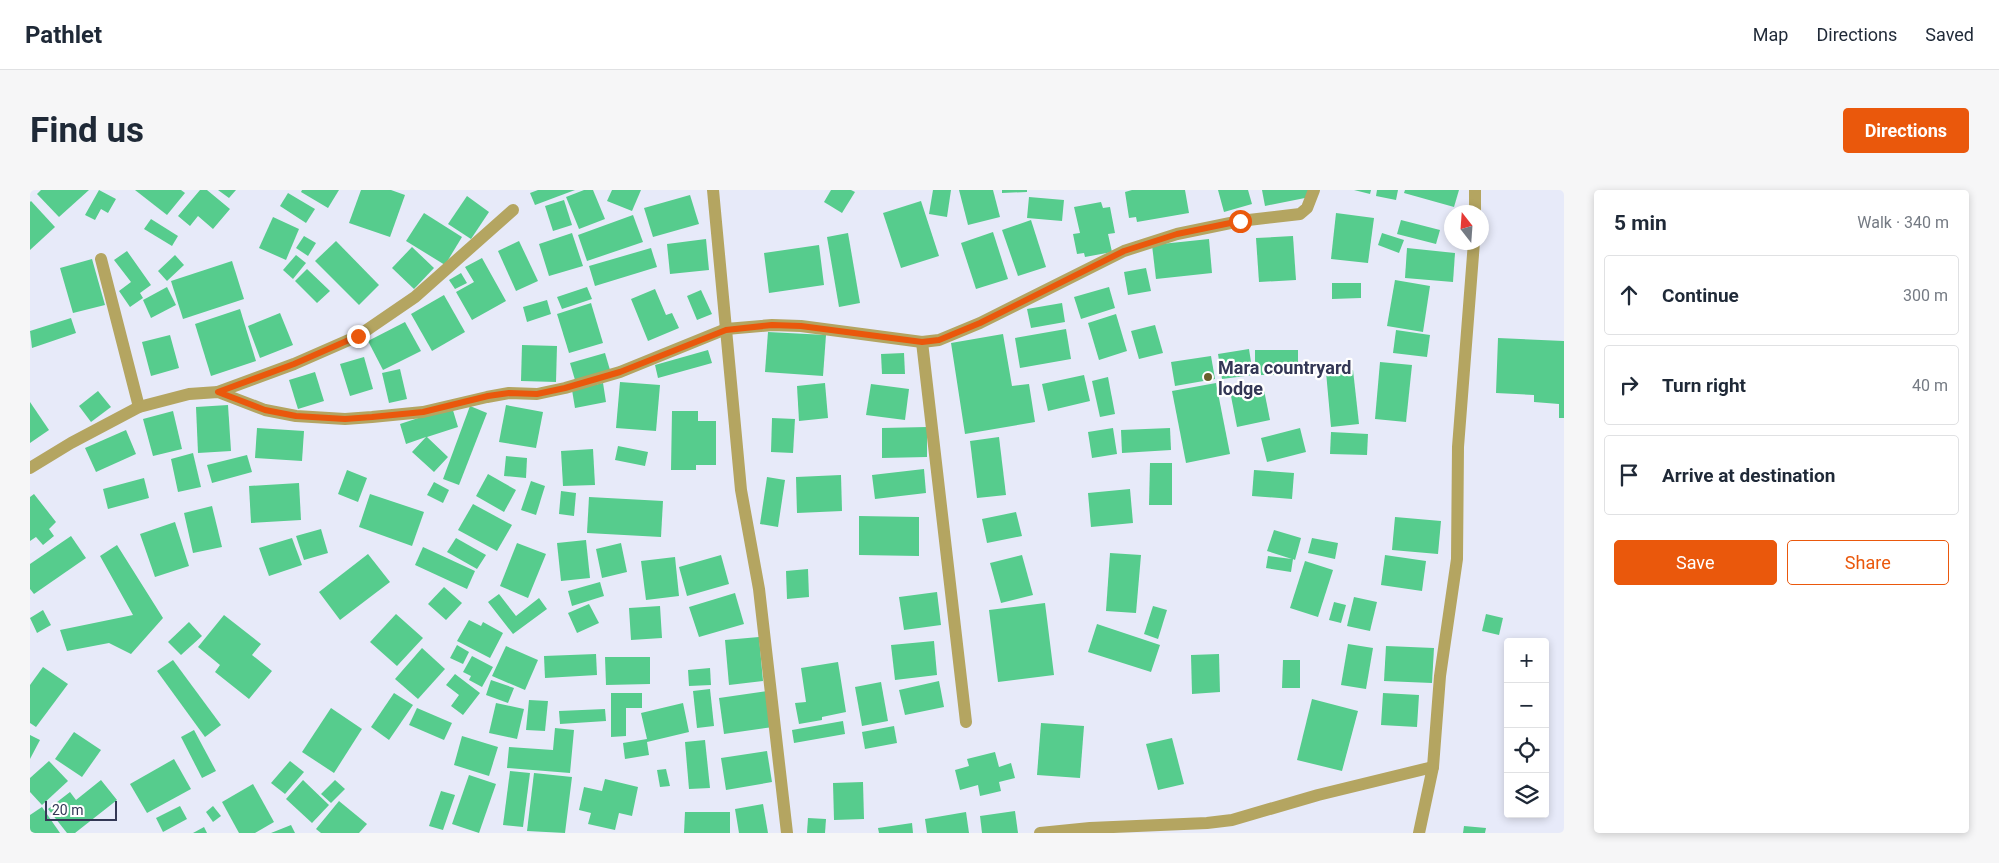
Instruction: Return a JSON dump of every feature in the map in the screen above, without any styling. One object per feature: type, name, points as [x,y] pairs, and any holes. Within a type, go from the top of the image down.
[{"type":"street","points":[[713,190],[741,490],[759,589],[787,833]]},
{"type":"street","points":[[218,392],[265,410],[296,416],[345,419],[423,412],[488,396],[509,393],[537,394],[565,388],[620,372],[726,330],[772,325],[801,326],[922,342],[939,340],[980,323],[1124,251],[1177,234],[1240,221],[1300,214],[1307,208],[1314,190]]},
{"type":"street","points":[[1474,190],[1474,205]]},
{"type":"street","points":[[30,468],[71,443],[139,407],[189,394],[218,392],[294,364],[358,336],[415,297],[513,210]]},
{"type":"street","points":[[1419,833],[1433,767],[1440,676],[1457,560],[1458,447],[1473,250]]},
{"type":"street","points":[[101,258],[139,407]]},
{"type":"street","points":[[922,342],[966,722]]},
{"type":"street","points":[[1040,833],[1090,828],[1207,823],[1232,820],[1318,795],[1433,767]]},
{"type":"building","points":[[41,190],[89,190],[59,217],[37,194]]},
{"type":"building","points":[[99,190],[116,199],[108,213],[101,209],[95,220],[85,215]]},
{"type":"building","points":[[135,190],[181,190],[185,193],[167,215]]},
{"type":"building","points":[[200,190],[207,190],[230,209],[213,229],[198,216],[190,226],[178,216]]},
{"type":"building","points":[[218,190],[236,190],[229,198]]},
{"type":"building","points":[[302,190],[339,190],[328,208],[301,192]]},
{"type":"building","points":[[361,190],[391,190],[405,195],[390,237],[349,223]]},
{"type":"building","points":[[538,190],[575,190],[535,205],[530,193]]},
{"type":"building","points":[[584,190],[593,190],[605,219],[579,229],[566,197]]},
{"type":"building","points":[[612,190],[641,190],[632,211],[607,201]]},
{"type":"building","points":[[831,190],[851,190],[855,192],[842,213],[824,202]]},
{"type":"building","points":[[933,190],[951,190],[947,217],[929,214]]},
{"type":"building","points":[[959,190],[993,190],[1000,217],[968,225]]},
{"type":"building","points":[[1002,190],[1027,190],[1027,192],[1002,193]]},
{"type":"building","points":[[1132,190],[1185,190],[1189,213],[1137,222],[1136,217],[1129,218],[1125,192]]},
{"type":"building","points":[[1218,190],[1248,190],[1252,204],[1224,212]]},
{"type":"building","points":[[1262,190],[1309,190],[1310,197],[1265,206]]},
{"type":"building","points":[[1354,190],[1371,190],[1370,194]]},
{"type":"building","points":[[1377,190],[1398,190],[1396,200],[1376,196]]},
{"type":"building","points":[[1405,190],[1459,190],[1455,205],[1447,205],[1404,193]]},
{"type":"building","points":[[288,193],[315,209],[306,223],[280,206]]},
{"type":"building","points":[[690,195],[699,224],[653,237],[644,208]]},
{"type":"building","points":[[467,196],[489,212],[471,239],[448,224]]},
{"type":"building","points":[[1029,197],[1064,200],[1062,221],[1027,218]]},
{"type":"building","points":[[564,200],[572,225],[553,231],[545,206]]},
{"type":"building","points":[[921,201],[939,256],[901,268],[883,213]]},
{"type":"building","points":[[30,202],[55,227],[30,250]]},
{"type":"building","points":[[1101,202],[1103,208],[1110,207],[1115,233],[1108,234],[1112,252],[1085,257],[1084,253],[1077,254],[1073,234],[1080,233],[1074,207]]},
{"type":"building","points":[[424,213],[462,237],[445,265],[406,241]]},
{"type":"building","points":[[1336,213],[1374,218],[1368,263],[1331,259]]},
{"type":"building","points":[[633,215],[643,242],[587,261],[578,235]]},
{"type":"building","points":[[273,217],[299,229],[286,260],[259,248]]},
{"type":"building","points":[[151,219],[178,236],[172,246],[144,229]]},
{"type":"building","points":[[1031,220],[1046,267],[1018,276],[1002,230]]},
{"type":"building","points":[[1401,220],[1440,230],[1436,244],[1397,234]]},
{"type":"building","points":[[993,232],[1008,279],[976,289],[961,243]]},
{"type":"building","points":[[572,233],[583,266],[549,276],[539,244]]},
{"type":"building","points":[[848,233],[860,303],[839,307],[827,237]]},
{"type":"building","points":[[1382,233],[1404,240],[1399,253],[1378,245]]},
{"type":"building","points":[[304,236],[316,243],[308,256],[296,248]]},
{"type":"building","points":[[1293,236],[1296,280],[1259,282],[1256,238]]},
{"type":"building","points":[[706,239],[709,270],[670,274],[667,244]]},
{"type":"building","points":[[1209,239],[1212,273],[1156,279],[1152,245]]},
{"type":"building","points":[[336,241],[379,285],[359,305],[315,261]]},
{"type":"building","points":[[519,241],[538,281],[516,291],[498,251]]},
{"type":"building","points":[[819,245],[824,285],[769,293],[764,253]]},
{"type":"building","points":[[412,247],[434,268],[414,289],[392,268]]},
{"type":"building","points":[[651,248],[657,267],[595,286],[589,266]]},
{"type":"building","points":[[1407,248],[1455,253],[1453,282],[1405,278]]},
{"type":"building","points":[[127,251],[151,285],[140,293],[143,298],[130,307],[119,291],[131,282],[114,260]]},
{"type":"building","points":[[175,255],[184,265],[167,281],[158,271]]},
{"type":"building","points":[[296,255],[306,263],[293,279],[283,270]]},
{"type":"building","points":[[482,258],[506,301],[472,320],[456,292],[474,282],[465,267]]},
{"type":"building","points":[[92,259],[105,305],[73,313],[60,268]]},
{"type":"building","points":[[232,261],[244,299],[183,319],[171,281]]},
{"type":"building","points":[[1146,268],[1151,291],[1128,295],[1124,272]]},
{"type":"building","points":[[307,269],[330,291],[317,303],[295,281]]},
{"type":"building","points":[[461,273],[467,283],[455,289],[449,280]]},
{"type":"building","points":[[1395,280],[1430,286],[1423,332],[1387,326]]},
{"type":"building","points":[[1332,283],[1361,283],[1361,298],[1332,299]]},
{"type":"building","points":[[167,287],[176,305],[151,318],[143,300]]},
{"type":"building","points":[[587,287],[592,299],[562,309],[557,297]]},
{"type":"building","points":[[1109,287],[1115,308],[1081,319],[1074,297]]},
{"type":"building","points":[[655,289],[666,315],[672,313],[679,328],[648,341],[631,299]]},
{"type":"building","points":[[701,290],[712,314],[697,320],[687,296]]},
{"type":"building","points":[[444,295],[465,332],[432,351],[411,314]]},
{"type":"building","points":[[547,300],[551,314],[527,322],[523,307]]},
{"type":"building","points":[[591,303],[603,343],[569,353],[557,314]]},
{"type":"building","points":[[1062,303],[1065,322],[1031,328],[1027,309]]},
{"type":"building","points":[[240,309],[256,361],[211,376],[195,324]]},
{"type":"building","points":[[280,313],[293,345],[260,358],[248,326]]},
{"type":"building","points":[[1116,314],[1127,351],[1099,360],[1088,323]]},
{"type":"building","points":[[71,318],[76,333],[32,348],[30,331]]},
{"type":"building","points":[[405,322],[421,351],[383,370],[368,341]]},
{"type":"building","points":[[1155,325],[1163,353],[1139,359],[1131,331]]},
{"type":"building","points":[[1066,329],[1071,359],[1020,368],[1015,338]]},
{"type":"building","points":[[1396,330],[1430,335],[1427,357],[1393,353]]},
{"type":"building","points":[[768,332],[826,335],[823,376],[765,372]]},
{"type":"building","points":[[1003,334],[1012,386],[1029,384],[1035,422],[965,434],[951,343]]},
{"type":"building","points":[[170,335],[179,368],[151,376],[142,342]]},
{"type":"building","points":[[1498,338],[1564,341],[1564,418],[1559,418],[1559,404],[1534,402],[1534,395],[1496,393]]},
{"type":"building","points":[[522,345],[557,346],[556,382],[521,381]]},
{"type":"building","points":[[1249,349],[1253,375],[1222,379],[1218,354]]},
{"type":"building","points":[[708,350],[712,363],[658,378],[655,365]]},
{"type":"building","points":[[1255,350],[1298,350],[1298,375],[1255,375]]},
{"type":"building","points":[[605,353],[610,370],[575,380],[570,363]]},
{"type":"building","points":[[904,353],[905,374],[882,374],[881,354]]},
{"type":"building","points":[[1211,356],[1215,379],[1175,386],[1171,362]]},
{"type":"building","points":[[364,357],[373,389],[350,396],[340,364]]},
{"type":"building","points":[[1380,362],[1412,365],[1406,422],[1375,419]]},
{"type":"building","points":[[400,369],[407,399],[389,403],[382,373]]},
{"type":"building","points":[[1353,370],[1359,424],[1331,427],[1326,372]]},
{"type":"building","points":[[315,372],[324,401],[298,409],[289,380]]},
{"type":"building","points":[[1084,375],[1090,401],[1048,411],[1042,384]]},
{"type":"building","points":[[1108,377],[1115,414],[1100,417],[1092,381]]},
{"type":"building","points":[[620,382],[660,385],[656,431],[616,428]]},
{"type":"building","points":[[603,383],[606,402],[575,408],[572,390]]},
{"type":"building","points":[[825,383],[828,418],[799,421],[797,386]]},
{"type":"building","points":[[1216,383],[1230,454],[1186,463],[1172,391]]},
{"type":"building","points":[[871,384],[909,389],[905,420],[866,415]]},
{"type":"building","points":[[1263,385],[1270,420],[1237,427],[1230,391]]},
{"type":"building","points":[[98,391],[111,407],[91,422],[79,406]]},
{"type":"building","points":[[30,402],[49,430],[30,443]]},
{"type":"building","points":[[228,405],[231,451],[198,453],[196,407]]},
{"type":"building","points":[[506,405],[543,412],[536,448],[499,442]]},
{"type":"building","points":[[470,406],[487,413],[459,485],[443,479]]},
{"type":"building","points":[[452,407],[458,427],[427,437],[448,457],[434,472],[412,452],[426,437],[406,444],[400,424]]},
{"type":"building","points":[[173,411],[182,449],[153,456],[143,419]]},
{"type":"building","points":[[672,411],[698,411],[698,421],[716,421],[716,465],[696,465],[696,470],[671,470]]},
{"type":"building","points":[[772,418],[795,419],[793,453],[771,452]]},
{"type":"building","points":[[927,427],[927,457],[882,458],[882,428]]},
{"type":"building","points":[[257,428],[304,431],[302,461],[255,458]]},
{"type":"building","points":[[1113,428],[1117,454],[1092,458],[1088,432]]},
{"type":"building","points":[[1170,428],[1171,450],[1122,453],[1121,430]]},
{"type":"building","points":[[1300,428],[1306,452],[1267,462],[1261,438]]},
{"type":"building","points":[[126,430],[136,454],[96,472],[85,448]]},
{"type":"building","points":[[1331,432],[1368,434],[1367,455],[1330,454]]},
{"type":"building","points":[[999,437],[1006,495],[977,498],[970,441]]},
{"type":"building","points":[[618,446],[648,452],[645,466],[615,460]]},
{"type":"building","points":[[593,449],[595,485],[563,486],[561,451]]},
{"type":"building","points":[[193,453],[201,487],[178,492],[171,459]]},
{"type":"building","points":[[247,455],[252,472],[212,483],[207,465]]},
{"type":"building","points":[[506,456],[527,458],[526,478],[504,476]]},
{"type":"building","points":[[1150,463],[1172,463],[1172,505],[1149,505]]},
{"type":"building","points":[[924,469],[926,493],[875,499],[872,475]]},
{"type":"building","points":[[347,470],[367,478],[358,502],[338,494]]},
{"type":"building","points":[[1254,470],[1294,473],[1292,499],[1252,496]]},
{"type":"building","points":[[488,474],[516,490],[504,512],[476,496]]},
{"type":"building","points":[[841,475],[842,511],[797,513],[796,477]]},
{"type":"building","points":[[767,477],[785,480],[778,527],[760,524]]},
{"type":"building","points":[[144,478],[149,498],[108,509],[103,489]]},
{"type":"building","points":[[531,481],[545,486],[536,515],[521,510]]},
{"type":"building","points":[[434,482],[449,490],[443,503],[427,495]]},
{"type":"building","points":[[299,483],[301,520],[251,523],[249,486]]},
{"type":"building","points":[[1130,489],[1133,523],[1091,527],[1088,493]]},
{"type":"building","points":[[561,491],[576,493],[574,516],[559,514]]},
{"type":"building","points":[[34,494],[56,522],[49,529],[54,536],[43,545],[36,537],[30,541],[30,497]]},
{"type":"building","points":[[370,494],[424,512],[412,546],[359,527]]},
{"type":"building","points":[[589,497],[663,501],[661,537],[587,533]]},
{"type":"building","points":[[473,504],[512,525],[497,551],[458,530]]},
{"type":"building","points":[[212,506],[222,547],[193,553],[184,513]]},
{"type":"building","points":[[1016,512],[1022,536],[987,543],[982,519]]},
{"type":"building","points":[[859,516],[919,517],[919,556],[859,555]]},
{"type":"building","points":[[1395,517],[1441,521],[1438,554],[1392,550]]},
{"type":"building","points":[[175,522],[189,566],[155,577],[140,534]]},
{"type":"building","points":[[321,529],[328,553],[304,560],[296,536]]},
{"type":"building","points":[[1274,530],[1301,538],[1295,560],[1293,559],[1291,572],[1266,568],[1268,556],[1292,559],[1267,551]]},
{"type":"building","points":[[71,536],[86,558],[34,594],[30,589],[30,564]]},
{"type":"building","points":[[292,538],[302,565],[269,576],[259,548]]},
{"type":"building","points":[[456,538],[486,555],[477,569],[447,552]]},
{"type":"building","points":[[1312,538],[1338,543],[1335,559],[1308,553]]},
{"type":"building","points":[[586,540],[590,578],[561,581],[557,543]]},
{"type":"building","points":[[517,543],[546,554],[528,598],[500,586]]},
{"type":"building","points":[[621,543],[627,572],[602,578],[596,549]]},
{"type":"building","points":[[117,545],[163,618],[131,654],[109,643],[67,651],[60,630],[133,615],[100,556]]},
{"type":"building","points":[[423,547],[475,571],[467,589],[415,565]]},
{"type":"building","points":[[1110,553],[1141,555],[1136,613],[1106,611]]},
{"type":"building","points":[[368,554],[390,582],[340,620],[319,592]]},
{"type":"building","points":[[721,555],[729,584],[687,596],[679,567]]},
{"type":"building","points":[[1022,555],[1033,595],[1001,603],[990,563]]},
{"type":"building","points":[[1385,555],[1426,561],[1422,591],[1381,585]]},
{"type":"building","points":[[675,557],[679,596],[646,600],[641,561]]},
{"type":"building","points":[[1305,561],[1333,570],[1318,617],[1290,608]]},
{"type":"building","points":[[808,569],[809,597],[787,599],[786,571]]},
{"type":"building","points":[[600,582],[604,596],[572,606],[568,591]]},
{"type":"building","points":[[444,587],[462,603],[446,620],[428,604]]},
{"type":"building","points":[[937,592],[941,625],[904,630],[899,597]]},
{"type":"building","points":[[735,593],[744,624],[699,637],[689,607]]},
{"type":"building","points":[[499,594],[516,616],[539,598],[547,609],[513,634],[488,602]]},
{"type":"building","points":[[1354,597],[1377,602],[1370,631],[1347,626]]},
{"type":"building","points":[[1334,602],[1346,605],[1341,623],[1329,620]]},
{"type":"building","points":[[1045,603],[1054,675],[998,682],[989,610]]},
{"type":"building","points":[[589,604],[599,623],[577,633],[568,613]]},
{"type":"building","points":[[660,606],[662,638],[631,640],[629,608]]},
{"type":"building","points":[[1153,606],[1167,610],[1158,639],[1144,634]]},
{"type":"building","points":[[43,610],[51,625],[37,633],[30,618]]},
{"type":"building","points":[[396,614],[423,638],[397,666],[370,642]]},
{"type":"building","points":[[1486,614],[1503,618],[1499,635],[1482,631]]},
{"type":"building","points":[[224,615],[261,644],[252,655],[272,671],[249,699],[215,672],[220,665],[198,647]]},
{"type":"building","points":[[469,620],[481,626],[483,622],[503,633],[490,658],[457,641]]},
{"type":"building","points":[[189,622],[202,636],[181,655],[168,642]]},
{"type":"building","points":[[1097,624],[1160,645],[1151,672],[1088,652]]},
{"type":"building","points":[[759,637],[763,681],[729,685],[725,640]]},
{"type":"building","points":[[934,641],[937,675],[895,680],[891,645]]},
{"type":"building","points":[[1348,644],[1373,648],[1366,689],[1341,685]]},
{"type":"building","points":[[457,645],[469,652],[463,664],[450,658]]},
{"type":"building","points":[[506,646],[538,660],[525,690],[492,676]]},
{"type":"building","points":[[1386,646],[1434,648],[1432,683],[1384,681]]},
{"type":"building","points":[[422,648],[445,669],[418,699],[395,679]]},
{"type":"building","points":[[596,654],[597,675],[545,678],[544,656]]},
{"type":"building","points":[[1219,654],[1220,692],[1192,694],[1191,655]]},
{"type":"building","points":[[472,656],[493,667],[482,687],[469,680],[471,676],[463,672]]},
{"type":"building","points":[[605,657],[650,657],[650,684],[606,685]]},
{"type":"building","points":[[173,660],[221,725],[205,737],[157,671]]},
{"type":"building","points":[[1283,660],[1300,660],[1300,688],[1282,688]]},
{"type":"building","points":[[838,662],[846,712],[822,717],[822,720],[799,724],[795,703],[806,702],[801,668]]},
{"type":"building","points":[[43,667],[68,684],[36,727],[30,723],[30,685]]},
{"type":"building","points":[[710,668],[711,685],[689,686],[688,670]]},
{"type":"building","points":[[455,674],[480,693],[463,715],[451,706],[459,695],[446,685]]},
{"type":"building","points":[[491,680],[514,688],[508,703],[486,695]]},
{"type":"building","points":[[939,681],[944,707],[905,715],[899,690]]},
{"type":"building","points":[[881,682],[888,721],[862,726],[855,687]]},
{"type":"building","points":[[710,689],[714,726],[697,728],[693,691]]},
{"type":"building","points":[[768,691],[773,727],[724,734],[719,698]]},
{"type":"building","points":[[394,693],[413,705],[389,740],[371,727]]},
{"type":"building","points":[[611,693],[642,693],[642,708],[626,708],[626,736],[611,737]]},
{"type":"building","points":[[1383,693],[1419,695],[1417,727],[1381,725]]},
{"type":"building","points":[[1312,699],[1358,711],[1342,771],[1297,760]]},
{"type":"building","points":[[529,700],[548,701],[545,731],[526,730]]},
{"type":"building","points":[[496,703],[524,709],[517,739],[489,733]]},
{"type":"building","points":[[683,703],[689,732],[647,742],[649,755],[625,759],[623,743],[647,739],[641,713]]},
{"type":"building","points":[[331,708],[362,729],[334,773],[302,752]]},
{"type":"building","points":[[417,708],[452,723],[444,740],[409,725]]},
{"type":"building","points":[[605,709],[606,721],[560,724],[559,711]]},
{"type":"building","points":[[843,721],[845,734],[794,743],[792,730]]},
{"type":"building","points":[[1041,723],[1084,726],[1080,778],[1037,775]]},
{"type":"building","points":[[894,726],[897,743],[865,749],[862,732]]},
{"type":"building","points":[[555,728],[574,730],[570,773],[507,768],[509,747],[553,750]]},
{"type":"building","points":[[194,730],[216,771],[202,778],[181,737]]},
{"type":"building","points":[[74,732],[101,750],[82,777],[55,759]]},
{"type":"building","points":[[30,735],[40,740],[30,759]]},
{"type":"building","points":[[462,736],[498,747],[489,776],[454,765]]},
{"type":"building","points":[[1172,738],[1184,784],[1158,790],[1146,744]]},
{"type":"building","points":[[705,740],[710,788],[689,789],[685,742]]},
{"type":"building","points":[[767,751],[772,782],[726,790],[721,758]]},
{"type":"building","points":[[995,752],[999,767],[1011,763],[1015,778],[999,782],[1001,791],[980,796],[978,785],[960,790],[955,770],[969,766],[967,759]]},
{"type":"building","points":[[174,759],[191,789],[147,813],[130,784]]},
{"type":"building","points":[[49,761],[68,781],[42,805],[30,792],[30,778]]},
{"type":"building","points":[[290,761],[304,772],[285,794],[271,783]]},
{"type":"building","points":[[666,769],[670,786],[660,787],[657,770]]},
{"type":"building","points":[[510,771],[530,773],[523,827],[503,825]]},
{"type":"building","points":[[534,773],[572,777],[565,833],[527,831]]},
{"type":"building","points":[[469,775],[496,784],[479,833],[452,824]]},
{"type":"building","points":[[605,779],[638,787],[632,816],[619,813],[615,830],[588,824],[591,813],[579,810],[584,787],[602,791]]},
{"type":"building","points":[[101,780],[117,800],[75,833],[67,833],[48,809],[70,792],[76,800]]},
{"type":"building","points":[[303,780],[329,805],[312,823],[286,799]]},
{"type":"building","points":[[335,780],[345,789],[331,803],[321,794]]},
{"type":"building","points":[[863,782],[864,819],[834,820],[833,783]]},
{"type":"building","points":[[253,784],[274,822],[255,833],[239,833],[222,802]]},
{"type":"building","points":[[441,791],[455,795],[443,830],[429,826]]},
{"type":"building","points":[[339,801],[367,824],[359,833],[321,833],[316,829]]},
{"type":"building","points":[[763,804],[768,833],[739,833],[735,809]]},
{"type":"building","points":[[180,806],[187,819],[163,832],[156,818]]},
{"type":"building","points":[[213,806],[221,816],[213,822],[206,812]]},
{"type":"building","points":[[42,807],[60,833],[30,833],[30,815]]},
{"type":"building","points":[[1015,811],[1018,833],[982,833],[980,816]]},
{"type":"building","points":[[685,812],[730,812],[730,833],[684,833]]},
{"type":"building","points":[[966,812],[969,833],[927,833],[925,819]]},
{"type":"building","points":[[808,818],[826,819],[825,833],[807,833]]},
{"type":"building","points":[[912,823],[913,833],[879,833],[878,828]]},
{"type":"building","points":[[291,825],[295,833],[271,833]]},
{"type":"building","points":[[1464,826],[1486,828],[1485,833],[1463,833]]},
{"type":"building","points":[[204,827],[207,833],[193,833]]},
{"type":"place","name":"Mara countryard lodge","points":[[1208,377]]},
{"type":"route","points":[[358,336],[294,364],[218,392],[265,410],[296,416],[345,419],[423,412],[488,396],[509,393],[537,394],[565,388],[620,372],[726,330],[772,325],[801,326],[922,342],[939,340],[980,323],[1124,251],[1177,234],[1240,221]]}]
